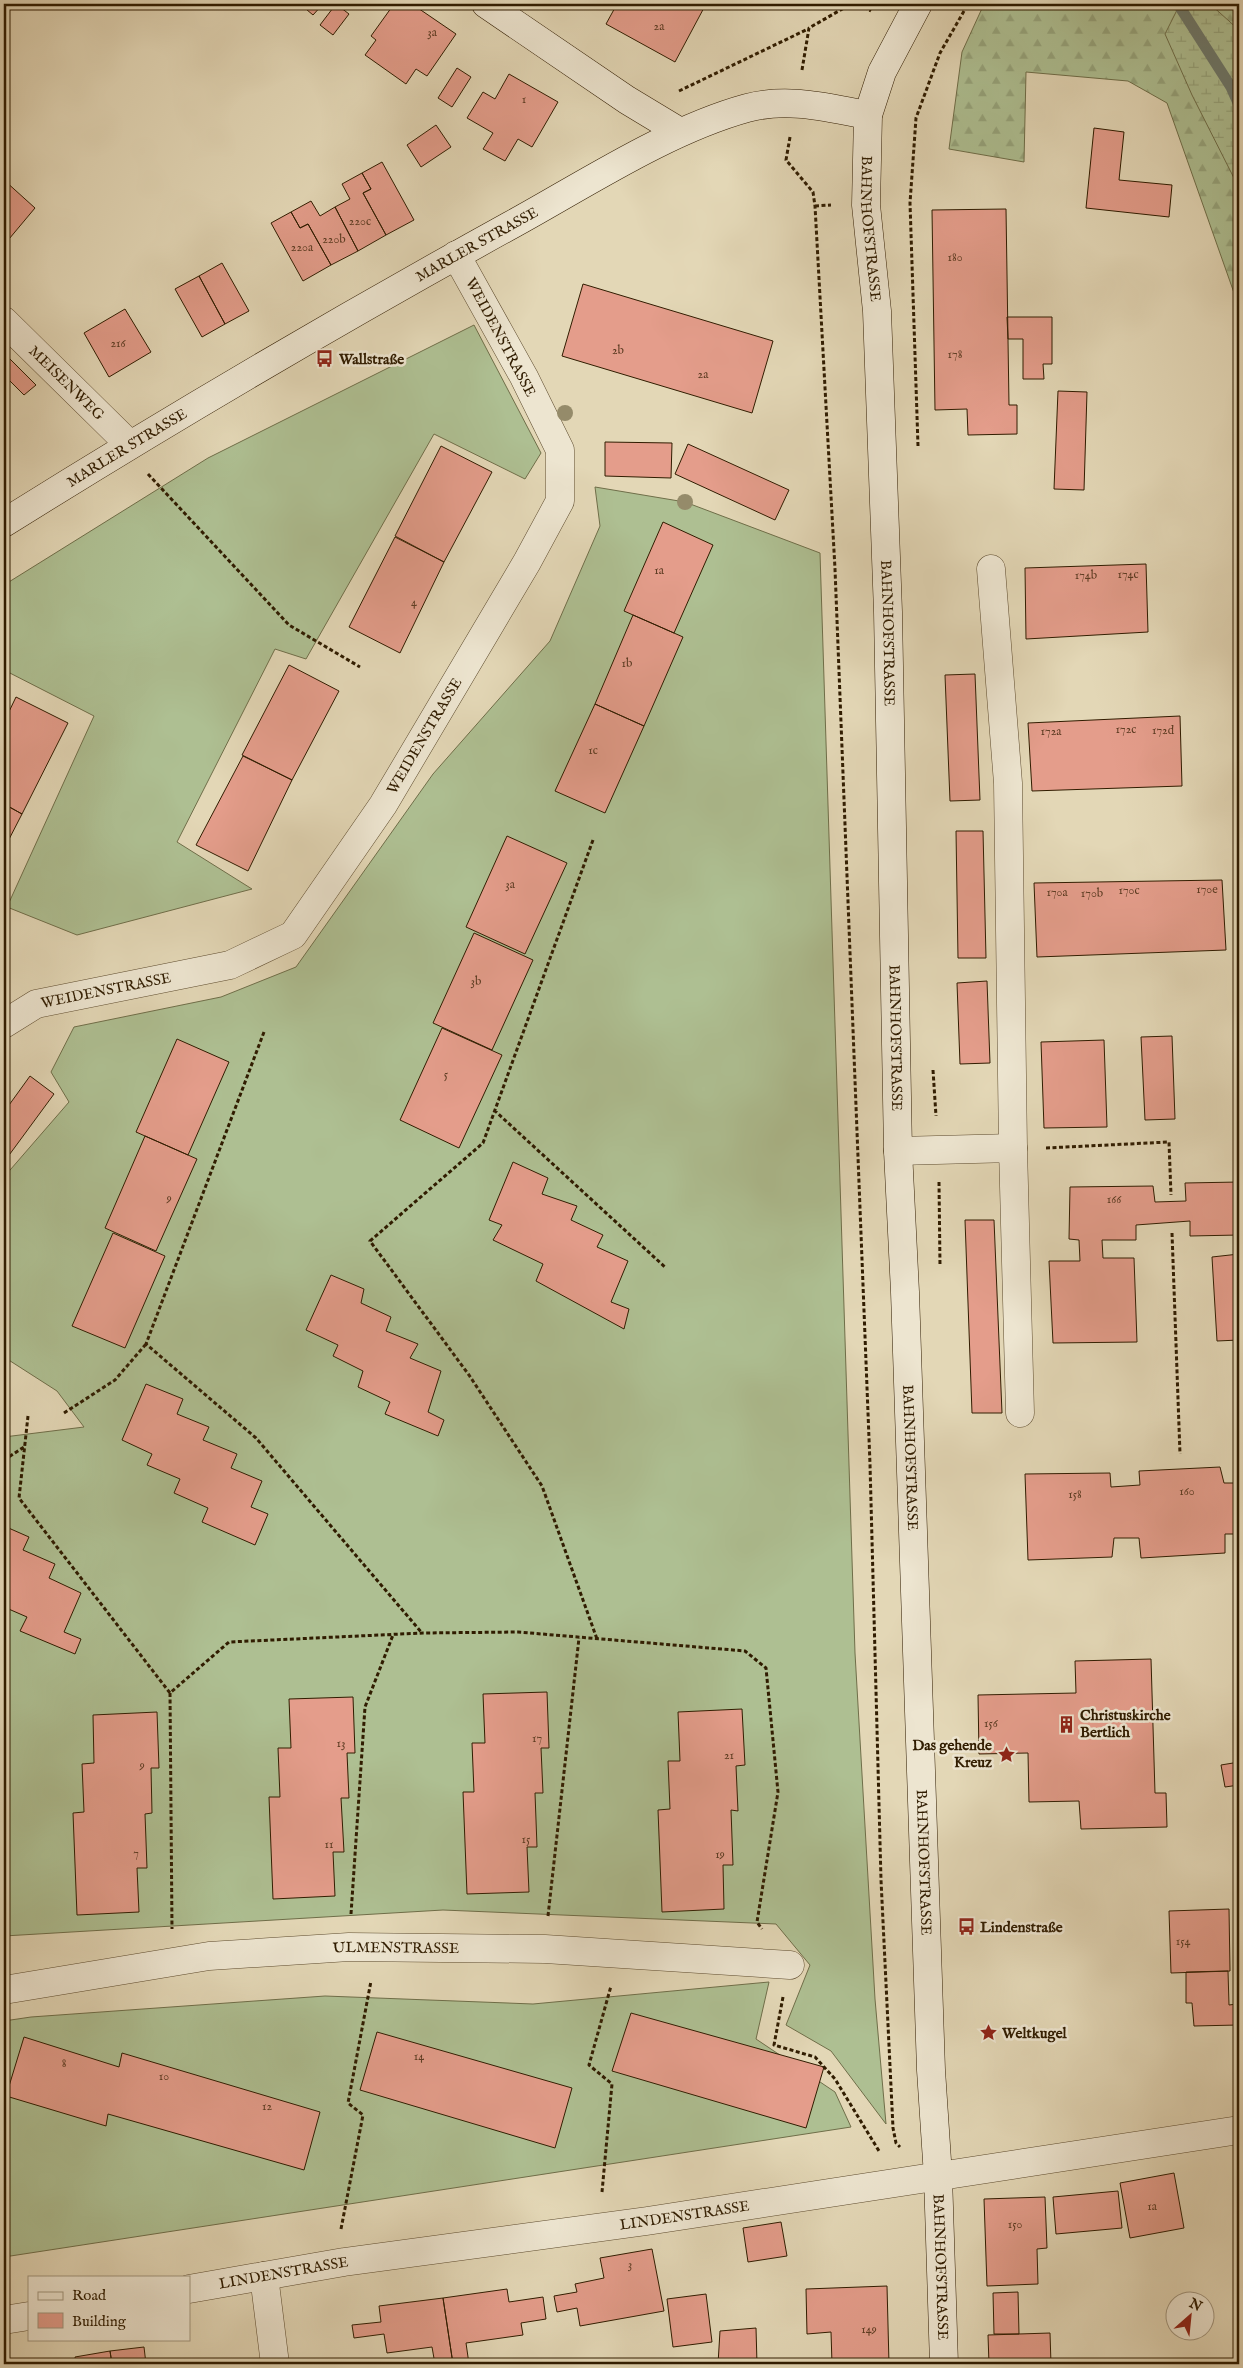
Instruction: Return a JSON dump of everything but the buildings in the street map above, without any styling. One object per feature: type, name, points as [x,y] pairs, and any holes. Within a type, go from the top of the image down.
[{"type":"street","points":[[486,4],[643,110],[680,132]]},
{"type":"street","points":[[868,115],[882,72],[918,4]]},
{"type":"street","name":"MARLER STRASSE","points":[[4,523],[129,444],[456,255],[680,132],[747,108],[774,102],[796,102],[868,115]]},
{"type":"street","name":"BAHNHOFSTRASSE","points":[[868,115],[866,205],[877,311],[888,612],[898,1151],[906,1302],[930,2060],[938,2176],[944,2364]]},
{"type":"street","name":"WEIDENSTRASSE","points":[[4,1024],[36,1004],[230,965],[293,935],[383,805],[527,562],[560,501],[560,450],[524,378],[456,255]]},
{"type":"street","name":"MEISENWEG","points":[[4,320],[129,444]]},
{"type":"street","points":[[991,569],[1008,783],[1013,1148],[1020,1413]]},
{"type":"street","points":[[898,1151],[1013,1148]]},
{"type":"street","name":"ULMENSTRASSE","points":[[4,1990],[209,1956],[349,1947],[545,1949],[790,1965]]},
{"type":"street","name":"LINDENSTRASSE","points":[[190,2289],[344,2262],[598,2228],[1239,2130]]},
{"type":"street","points":[[264,2276],[275,2364]]},
{"type":"street","points":[[4,2320],[28,2316]]},
{"type":"path","points":[[643,110],[809,28],[851,4]]},
{"type":"path","points":[[858,4],[871,11]]},
{"type":"path","points":[[918,450],[910,204],[916,118],[940,53],[968,4]]},
{"type":"path","points":[[806,47],[809,28]]},
{"type":"path","points":[[936,50],[940,53]]},
{"type":"path","points":[[788,150],[786,160],[813,192],[815,206],[835,569],[870,1464],[881,1880],[893,2128],[896,2143],[938,2176]]},
{"type":"path","points":[[905,204],[910,204]]},
{"type":"path","points":[[815,206],[831,205]]},
{"type":"path","points":[[129,444],[148,475],[289,625],[360,667]]},
{"type":"path","points":[[593,840],[483,1143],[370,1241],[469,1375],[542,1486],[597,1639]]},
{"type":"path","points":[[64,1412],[115,1380],[146,1344],[264,1032]]},
{"type":"path","points":[[932,1060],[938,1150],[940,1268]]},
{"type":"path","points":[[494,1110],[666,1268]]},
{"type":"path","points":[[1013,1148],[1169,1142],[1172,1195]]},
{"type":"path","points":[[1172,1233],[1180,1454]]},
{"type":"path","points":[[146,1344],[256,1438],[422,1633]]},
{"type":"path","points":[[28,1416],[19,1498],[170,1693],[172,1962]]},
{"type":"path","points":[[4,1460],[25,1446]]},
{"type":"path","points":[[170,1693],[229,1642],[422,1633],[518,1632],[745,1652],[766,1668],[778,1792],[757,1922],[790,1965],[774,2045],[815,2057],[835,2079],[880,2153],[896,2143]]},
{"type":"path","points":[[349,1947],[365,1707],[393,1635]]},
{"type":"path","points":[[545,1949],[580,1638]]},
{"type":"path","points":[[344,2262],[340,2223],[363,2115],[348,2103],[377,1947]]},
{"type":"path","points":[[598,2228],[612,2084],[588,2065],[621,1954]]},
{"type":"green space","points":[[984,4],[1239,4],[1239,307],[1167,103],[1128,81],[1026,72],[1024,162],[949,149],[962,52]]},
{"type":"green space","points":[[1180,4],[1210,4],[1239,30],[1239,188],[1192,95],[1165,34]]},
{"type":"green space","points":[[474,325],[541,453],[525,479],[434,434],[306,659],[275,649],[177,842],[252,889],[77,935],[7,907],[94,716],[4,670],[4,585],[208,458]]},
{"type":"green space","points":[[595,487],[685,502],[820,553],[855,1653],[875,1999],[886,2124],[831,2051],[786,2025],[810,1965],[776,1924],[443,1910],[4,1936],[4,1437],[84,1427],[57,1391],[4,1357],[4,1177],[69,1102],[51,1072],[74,1027],[221,997],[296,967],[433,774],[550,641],[600,526]]},
{"type":"green space","points":[[769,1982],[756,2039],[835,2092],[851,2127],[4,2257],[4,2021],[31,2017],[325,1996],[533,2004]]},
{"type":"waterway","points":[[1178,4],[1231,87],[1239,105]]},
{"type":"place","name":"Wallstraße","points":[[325,359]]},
{"type":"place","name":"Christuskirche Bertlich","points":[[1066,1724]]},
{"type":"place","name":"Das gehende Kreuz","points":[[1006,1754]]},
{"type":"place","name":"Lindenstraße","points":[[966,1927]]},
{"type":"place","name":"Weltkugel","points":[[988,2033]]}]
